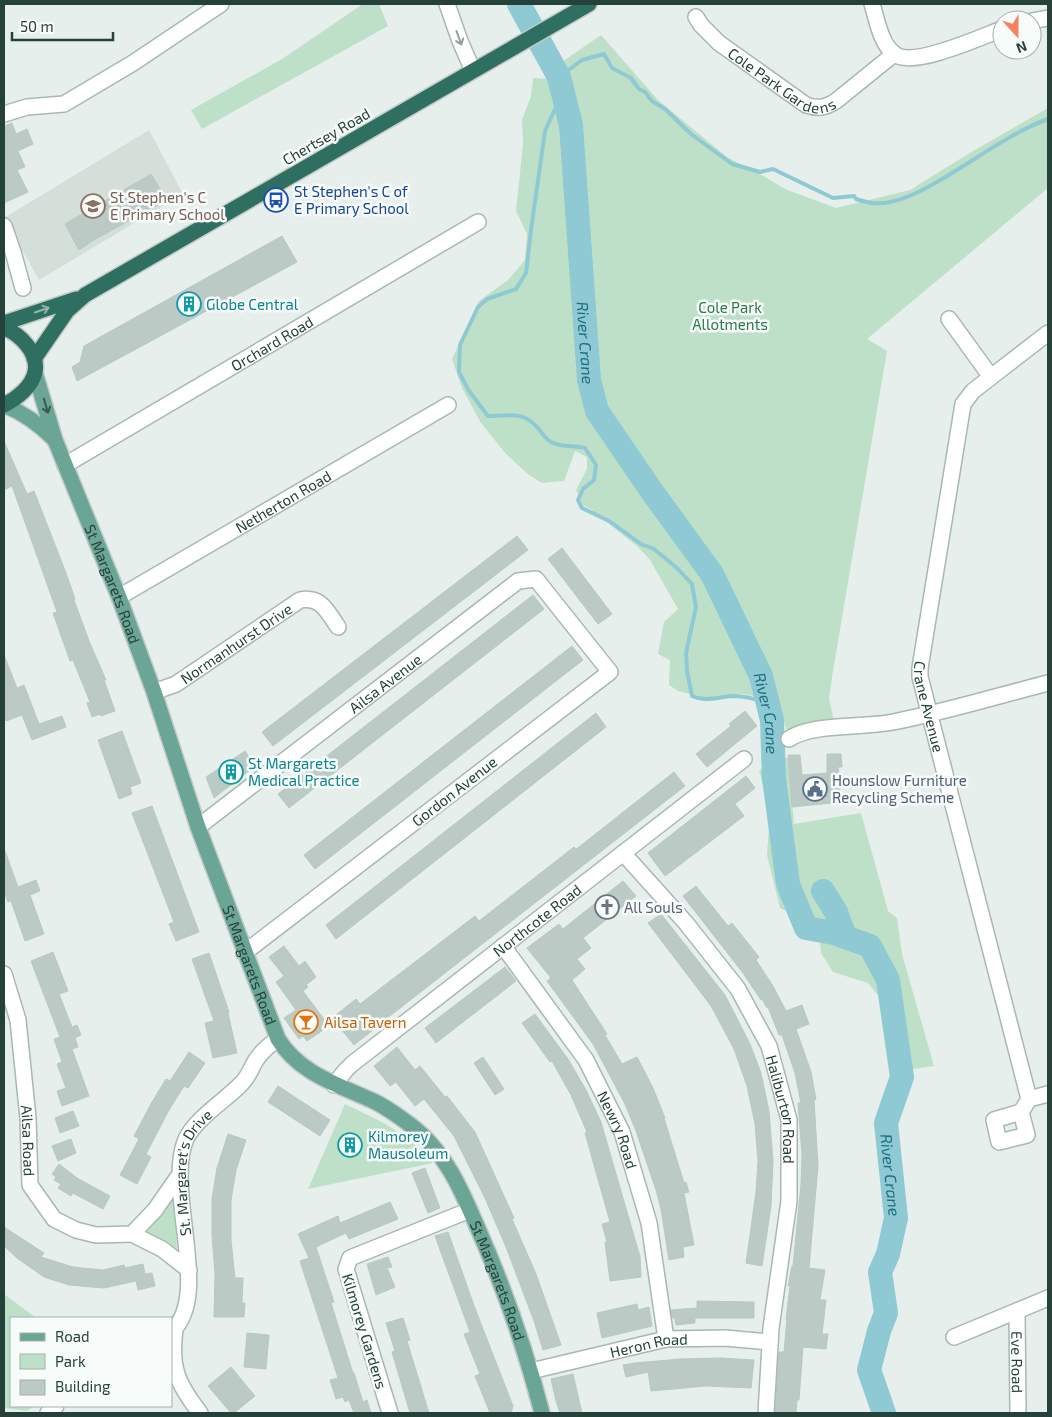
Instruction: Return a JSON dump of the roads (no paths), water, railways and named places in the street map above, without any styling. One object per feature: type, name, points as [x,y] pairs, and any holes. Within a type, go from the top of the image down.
[{"type":"highway","name":"Chertsey Road","points":[[4,323],[80,298],[589,4]]},
{"type":"highway","name":"Chertsey Road","points":[[4,405],[20,395],[30,383],[35,366],[67,311],[80,298]]},
{"type":"highway","points":[[4,328],[18,335],[27,344],[35,366]]},
{"type":"main road","name":"St Margarets Road","points":[[35,366],[55,440],[119,597],[154,692],[198,826],[244,953],[278,1039],[296,1061],[334,1085],[372,1100],[385,1108],[411,1125],[439,1152],[470,1210],[491,1258],[531,1371],[542,1413]]},
{"type":"main road","name":"St Margarets Road","points":[[4,405],[26,415],[42,426],[55,440]]},
{"type":"street","points":[[4,114],[27,107],[64,104],[133,63],[221,4]]},
{"type":"street","points":[[446,4],[473,71]]},
{"type":"street","points":[[872,4],[885,43],[894,54],[907,58],[920,58],[992,33]]},
{"type":"street","name":"Cole Park Gardens","points":[[696,17],[701,25],[719,43],[806,105],[816,108],[826,107],[836,101],[894,54]]},
{"type":"street","name":"Orchard Road","points":[[65,465],[478,222]]},
{"type":"street","points":[[4,226],[23,288]]},
{"type":"street","points":[[949,319],[991,377]]},
{"type":"street","name":"Crane Avenue","points":[[1048,332],[973,391],[963,404],[920,668],[920,677],[1025,1105],[1048,1094]]},
{"type":"street","name":"Netherton Road","points":[[119,597],[448,405]]},
{"type":"street","name":"Ailsa Avenue","points":[[198,826],[518,581],[536,579],[567,617]]},
{"type":"street","name":"Normanhurst Drive","points":[[154,692],[176,684],[300,600],[310,598],[324,606],[338,626]]},
{"type":"street","name":"Gordon Avenue","points":[[244,953],[610,672],[567,617]]},
{"type":"street","points":[[789,739],[797,733],[891,723],[1048,683]]},
{"type":"street","name":"Northcote Road","points":[[334,1085],[344,1071],[352,1064],[744,759]]},
{"type":"street","name":"Haliburton Road","points":[[624,853],[686,923],[738,989],[769,1046],[789,1120],[789,1201],[770,1342],[766,1413]]},
{"type":"street","name":"Newry Road","points":[[503,946],[586,1060],[622,1132],[649,1223],[666,1339]]},
{"type":"street","name":"Ailsa Road","points":[[4,974],[18,1020],[28,1118],[30,1184],[54,1219],[76,1230],[96,1235],[132,1234],[162,1249],[189,1270]]},
{"type":"street","name":"St. Margaret's Drive","points":[[173,1330],[186,1309],[188,1300],[189,1270],[180,1174],[182,1152],[187,1138],[204,1118],[242,1083],[248,1076],[255,1061],[267,1046],[278,1039]]},
{"type":"street","points":[[132,1234],[155,1210],[180,1174]]},
{"type":"street","name":"Kilmorey Gardens","points":[[390,1413],[346,1264],[350,1258],[470,1210]]},
{"type":"street","points":[[954,1337],[1048,1298]]},
{"type":"street","name":"Eve Road","points":[[1017,1312],[1018,1413]]},
{"type":"street","points":[[173,1330],[175,1381],[200,1413]]},
{"type":"street","name":"Heron Road","points":[[531,1371],[666,1339],[726,1338],[770,1342]]},
{"type":"waterway","name":"River Crane","points":[[519,4],[559,77],[571,125],[589,380],[597,411],[653,493],[712,574],[761,676],[772,720],[774,778],[788,884],[806,928],[834,933],[870,946],[888,980],[902,1077],[886,1123],[896,1218],[888,1254],[880,1272],[886,1313],[879,1331],[869,1370],[884,1413]]},
{"type":"waterway","points":[[559,77],[582,60],[604,54],[612,68],[631,78],[639,89],[645,92],[652,101],[665,109],[691,134],[732,164],[760,172],[773,169],[833,198],[854,196],[856,199],[864,202],[873,203],[890,202],[917,193],[1020,131],[1048,119]]},
{"type":"waterway","points":[[564,98],[556,107],[545,131],[526,273],[516,289],[487,299],[478,307],[460,345],[459,372],[469,391],[488,416],[521,416],[532,422],[551,442],[559,445],[585,448],[596,465],[594,480],[583,489],[578,500],[582,508],[609,521],[641,544],[654,549],[677,568],[692,584],[696,607],[686,653],[692,696],[707,699],[732,696],[755,699],[768,704]]},
{"type":"waterway","points":[[823,891],[836,912],[845,937]]},
{"type":"place","name":"St Stephen's C of E Primary School","points":[[276,200]]},
{"type":"place","name":"St Stephen's C E Primary School","points":[[93,206]]},
{"type":"place","name":"Globe Central","points":[[189,304]]},
{"type":"place","name":"St Margarets Medical Practice","points":[[231,772]]},
{"type":"place","name":"Hounslow Furniture Recycling Scheme","points":[[815,789]]},
{"type":"place","name":"All Souls","points":[[607,907]]},
{"type":"place","name":"Ailsa Tavern","points":[[306,1022]]},
{"type":"place","name":"Kilmorey Mausoleum","points":[[350,1145]]},
{"type":"park label","name":"Cole Park Allotments","points":[[730,316]]}]
